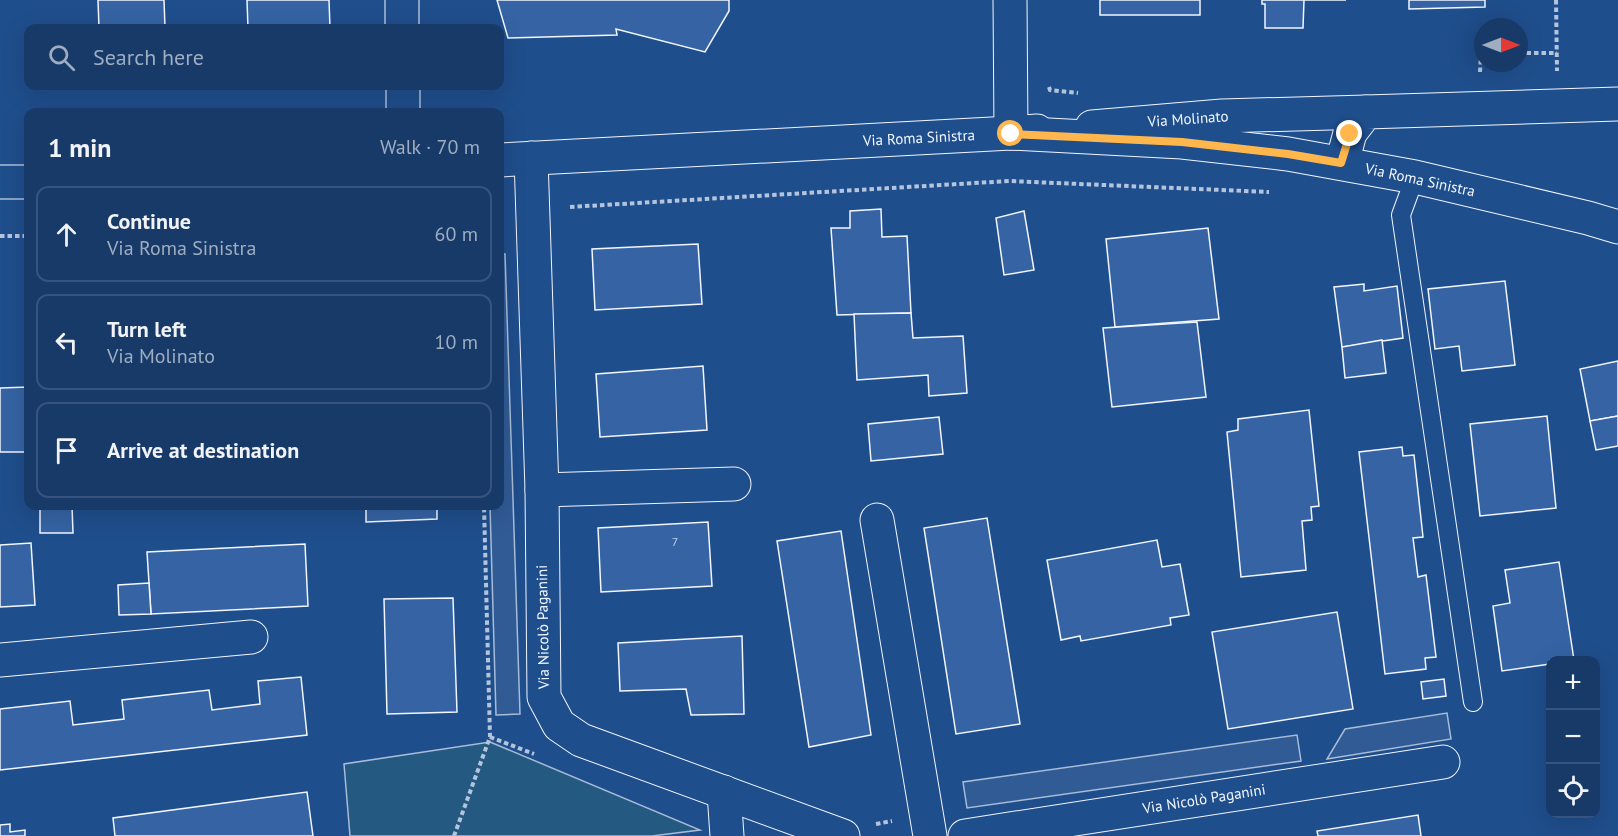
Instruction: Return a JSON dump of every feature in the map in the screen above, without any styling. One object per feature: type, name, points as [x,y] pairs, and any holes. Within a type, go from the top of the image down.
[{"type":"street","points":[[402,0],[402,24]]},
{"type":"street","points":[[1010,0],[1011,134]]},
{"type":"street","points":[[403,90],[403,108]]},
{"type":"street","name":"Via Molinato","points":[[1011,134],[1222,116],[1618,104]]},
{"type":"street","points":[[1341,163],[1350,134],[1366,112]]},
{"type":"street","name":"Via Roma Sinistra","points":[[515,159],[1011,134],[1182,142],[1288,154],[1415,177],[1618,227]]},
{"type":"street","name":"Via Nicolò Paganini","points":[[515,159],[533,209],[542,490],[544,697],[559,725],[581,740],[843,836]]},
{"type":"street","points":[[0,182],[24,182]]},
{"type":"street","points":[[542,490],[734,484]]},
{"type":"street","points":[[877,520],[930,836]]},
{"type":"street","points":[[0,660],[251,637]]},
{"type":"street","name":"Via Nicolò Paganini","points":[[964,836],[1443,762]]},
{"type":"street","points":[[724,792],[728,836]]},
{"type":"lane","points":[[1415,177],[1401,215],[1473,702]]},
{"type":"path","points":[[1556,0],[1558,106]]},
{"type":"path","points":[[1528,53],[1557,53]]},
{"type":"path","points":[[533,209],[1010,181],[1271,192]]},
{"type":"path","points":[[0,236],[24,236]]},
{"type":"path","points":[[454,836],[490,737],[484,510]]},
{"type":"shaded area","points":[[505,254],[520,714],[496,715],[490,510],[504,510]]},
{"type":"shaded area","points":[[1447,713],[1451,739],[1327,759],[1345,729]]},
{"type":"shaded area","points":[[1297,735],[1301,761],[967,808],[963,782]]},
{"type":"shaded area","points":[[490,742],[700,830],[652,836],[350,836],[344,764]]},
{"type":"building","points":[[98,0],[164,0],[165,24],[99,24]]},
{"type":"building","points":[[247,0],[329,0],[330,24],[248,24]]},
{"type":"building","points":[[497,0],[729,0],[729,11],[705,52],[616,29],[617,35],[508,38]]},
{"type":"building","points":[[1100,0],[1200,0],[1200,15],[1100,15]]},
{"type":"building","points":[[1262,0],[1304,0],[1303,28],[1265,28],[1265,4],[1262,4]]},
{"type":"building","points":[[1409,0],[1485,0],[1485,7],[1409,9]]},
{"type":"building","points":[[881,209],[882,237],[907,236],[911,313],[837,315],[831,228],[850,228],[850,211]]},
{"type":"building","points":[[1024,211],[1034,270],[1004,275],[996,218]]},
{"type":"building","points":[[1208,228],[1219,319],[1115,327],[1106,239]]},
{"type":"building","points":[[698,244],[702,304],[595,310],[592,249]]},
{"type":"building","points":[[1505,281],[1515,365],[1462,371],[1459,346],[1435,349],[1428,289]]},
{"type":"building","points":[[1364,284],[1364,291],[1397,286],[1403,338],[1342,347],[1334,287]]},
{"type":"building","points":[[911,313],[913,338],[963,336],[967,393],[929,396],[928,375],[857,380],[854,314]]},
{"type":"building","points":[[1197,322],[1206,397],[1112,407],[1103,328]]},
{"type":"building","points":[[1382,340],[1386,373],[1345,378],[1342,347]]},
{"type":"building","points":[[1618,361],[1618,416],[1590,421],[1580,369]]},
{"type":"building","points":[[703,366],[707,430],[600,437],[596,374]]},
{"type":"building","points":[[24,387],[24,452],[0,452],[0,388]]},
{"type":"building","points":[[1309,410],[1319,506],[1311,507],[1312,520],[1302,521],[1306,570],[1241,577],[1227,432],[1238,430],[1238,419]]},
{"type":"building","points":[[1547,416],[1556,508],[1480,516],[1470,424]]},
{"type":"building","points":[[1618,416],[1618,446],[1596,450],[1590,421]]},
{"type":"building","points":[[939,417],[943,454],[871,461],[868,424]]},
{"type":"building","points":[[1402,447],[1403,456],[1414,455],[1423,537],[1413,538],[1418,577],[1426,575],[1436,657],[1425,658],[1426,669],[1385,674],[1359,452]]},
{"type":"building","points":[[40,510],[72,510],[73,533],[40,533]]},
{"type":"building","points":[[366,510],[437,510],[437,519],[366,522]]},
{"type":"building","points":[[987,518],[1020,724],[956,734],[924,528]]},
{"type":"building","points":[[708,522],[712,586],[601,592],[598,528]]},
{"type":"building","points":[[841,531],[871,735],[809,747],[777,541]]},
{"type":"building","points":[[1157,540],[1162,567],[1180,564],[1189,615],[1170,618],[1171,625],[1081,641],[1080,636],[1061,640],[1047,560]]},
{"type":"building","points":[[31,543],[35,605],[0,607],[0,545]]},
{"type":"building","points":[[305,544],[308,606],[151,614],[147,552]]},
{"type":"building","points":[[1559,562],[1573,656],[1546,656],[1546,665],[1502,671],[1493,606],[1510,603],[1505,570]]},
{"type":"building","points":[[149,583],[151,614],[119,615],[118,585]]},
{"type":"building","points":[[453,598],[457,712],[387,714],[384,599]]},
{"type":"building","points":[[1337,612],[1353,709],[1228,729],[1212,632]]},
{"type":"building","points":[[742,636],[744,714],[691,715],[686,689],[620,691],[618,643]]},
{"type":"building","points":[[301,677],[307,735],[0,770],[0,709],[70,701],[73,725],[124,719],[122,700],[209,690],[212,710],[260,704],[258,681]]},
{"type":"building","points":[[1444,679],[1446,696],[1423,699],[1421,682]]},
{"type":"building","points":[[307,792],[313,836],[115,836],[113,818]]},
{"type":"building","points":[[1418,815],[1421,836],[1318,836],[1317,831]]},
{"type":"building","points":[[10,824],[10,832],[25,830],[25,836],[0,836],[0,825]]},
{"type":"route","points":[[1011,134],[1182,142],[1288,154],[1341,163],[1350,134]]}]
